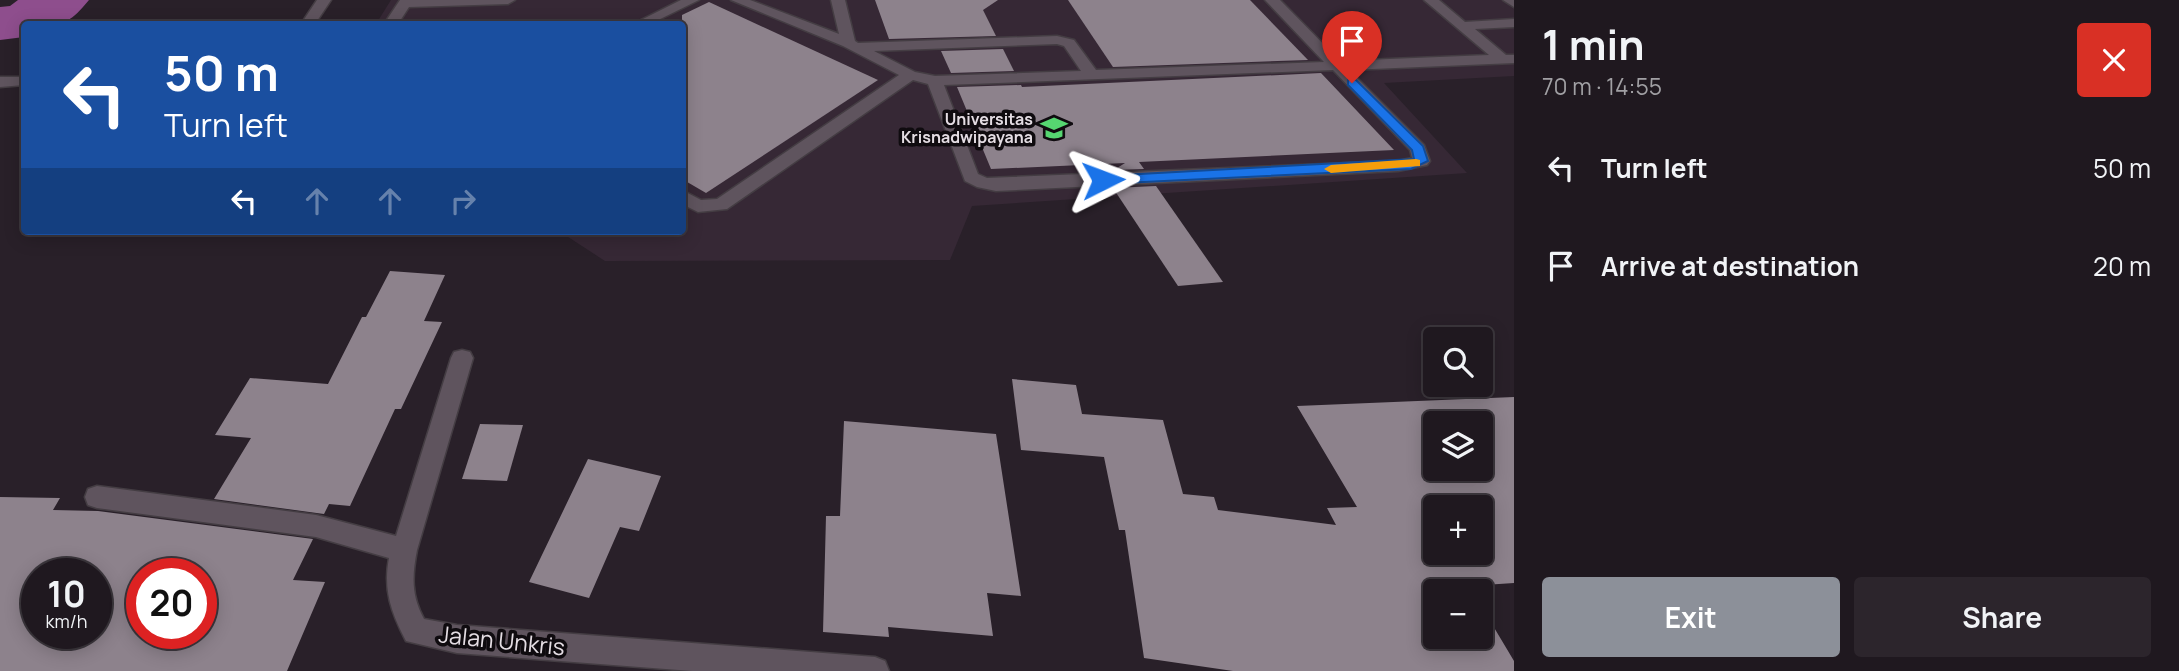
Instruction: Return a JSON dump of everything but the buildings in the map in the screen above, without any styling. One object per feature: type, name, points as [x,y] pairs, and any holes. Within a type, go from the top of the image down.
[{"type":"street","points":[[310,21],[324,0]]},
{"type":"street","points":[[393,21],[406,1],[508,0]]},
{"type":"street","points":[[646,21],[692,0]]},
{"type":"street","points":[[737,0],[851,45],[910,75],[934,81],[1508,60]]},
{"type":"street","points":[[838,0],[851,45]]},
{"type":"street","points":[[934,81],[971,177],[983,184],[996,186],[1398,166],[1421,161],[1418,149],[1272,0]]},
{"type":"street","points":[[1431,0],[1508,60]]},
{"type":"street","points":[[1462,26],[1514,23]]},
{"type":"street","points":[[851,45],[1057,40],[1069,43],[1092,76]]},
{"type":"street","points":[[686,198],[698,206],[721,205],[910,75]]},
{"type":"street","points":[[0,82],[21,81]]},
{"type":"street","name":"Jalan Unkris","points":[[462,358],[404,550],[398,579],[400,605],[416,631],[457,639],[875,671]]},
{"type":"street","points":[[97,497],[316,526],[404,550]]},
{"type":"shaded area","points":[[18,0],[89,0],[68,20],[21,21],[21,37],[0,40],[0,7],[10,6]]},
{"type":"shaded area","name":"Universitas Krisnadwipayana","points":[[391,0],[1514,0],[1514,76],[1384,83],[1467,173],[972,206],[950,260],[605,261],[565,235],[686,235],[686,21],[378,21]]},
{"type":"slow traffic","points":[[1331,169],[1416,163]]},
{"type":"place","name":"Universitas Krisnadwipayana","points":[[1054,128]]},
{"type":"route","points":[[1103,180],[1411,165],[1421,161],[1422,155],[1418,149],[1352,83]]}]
